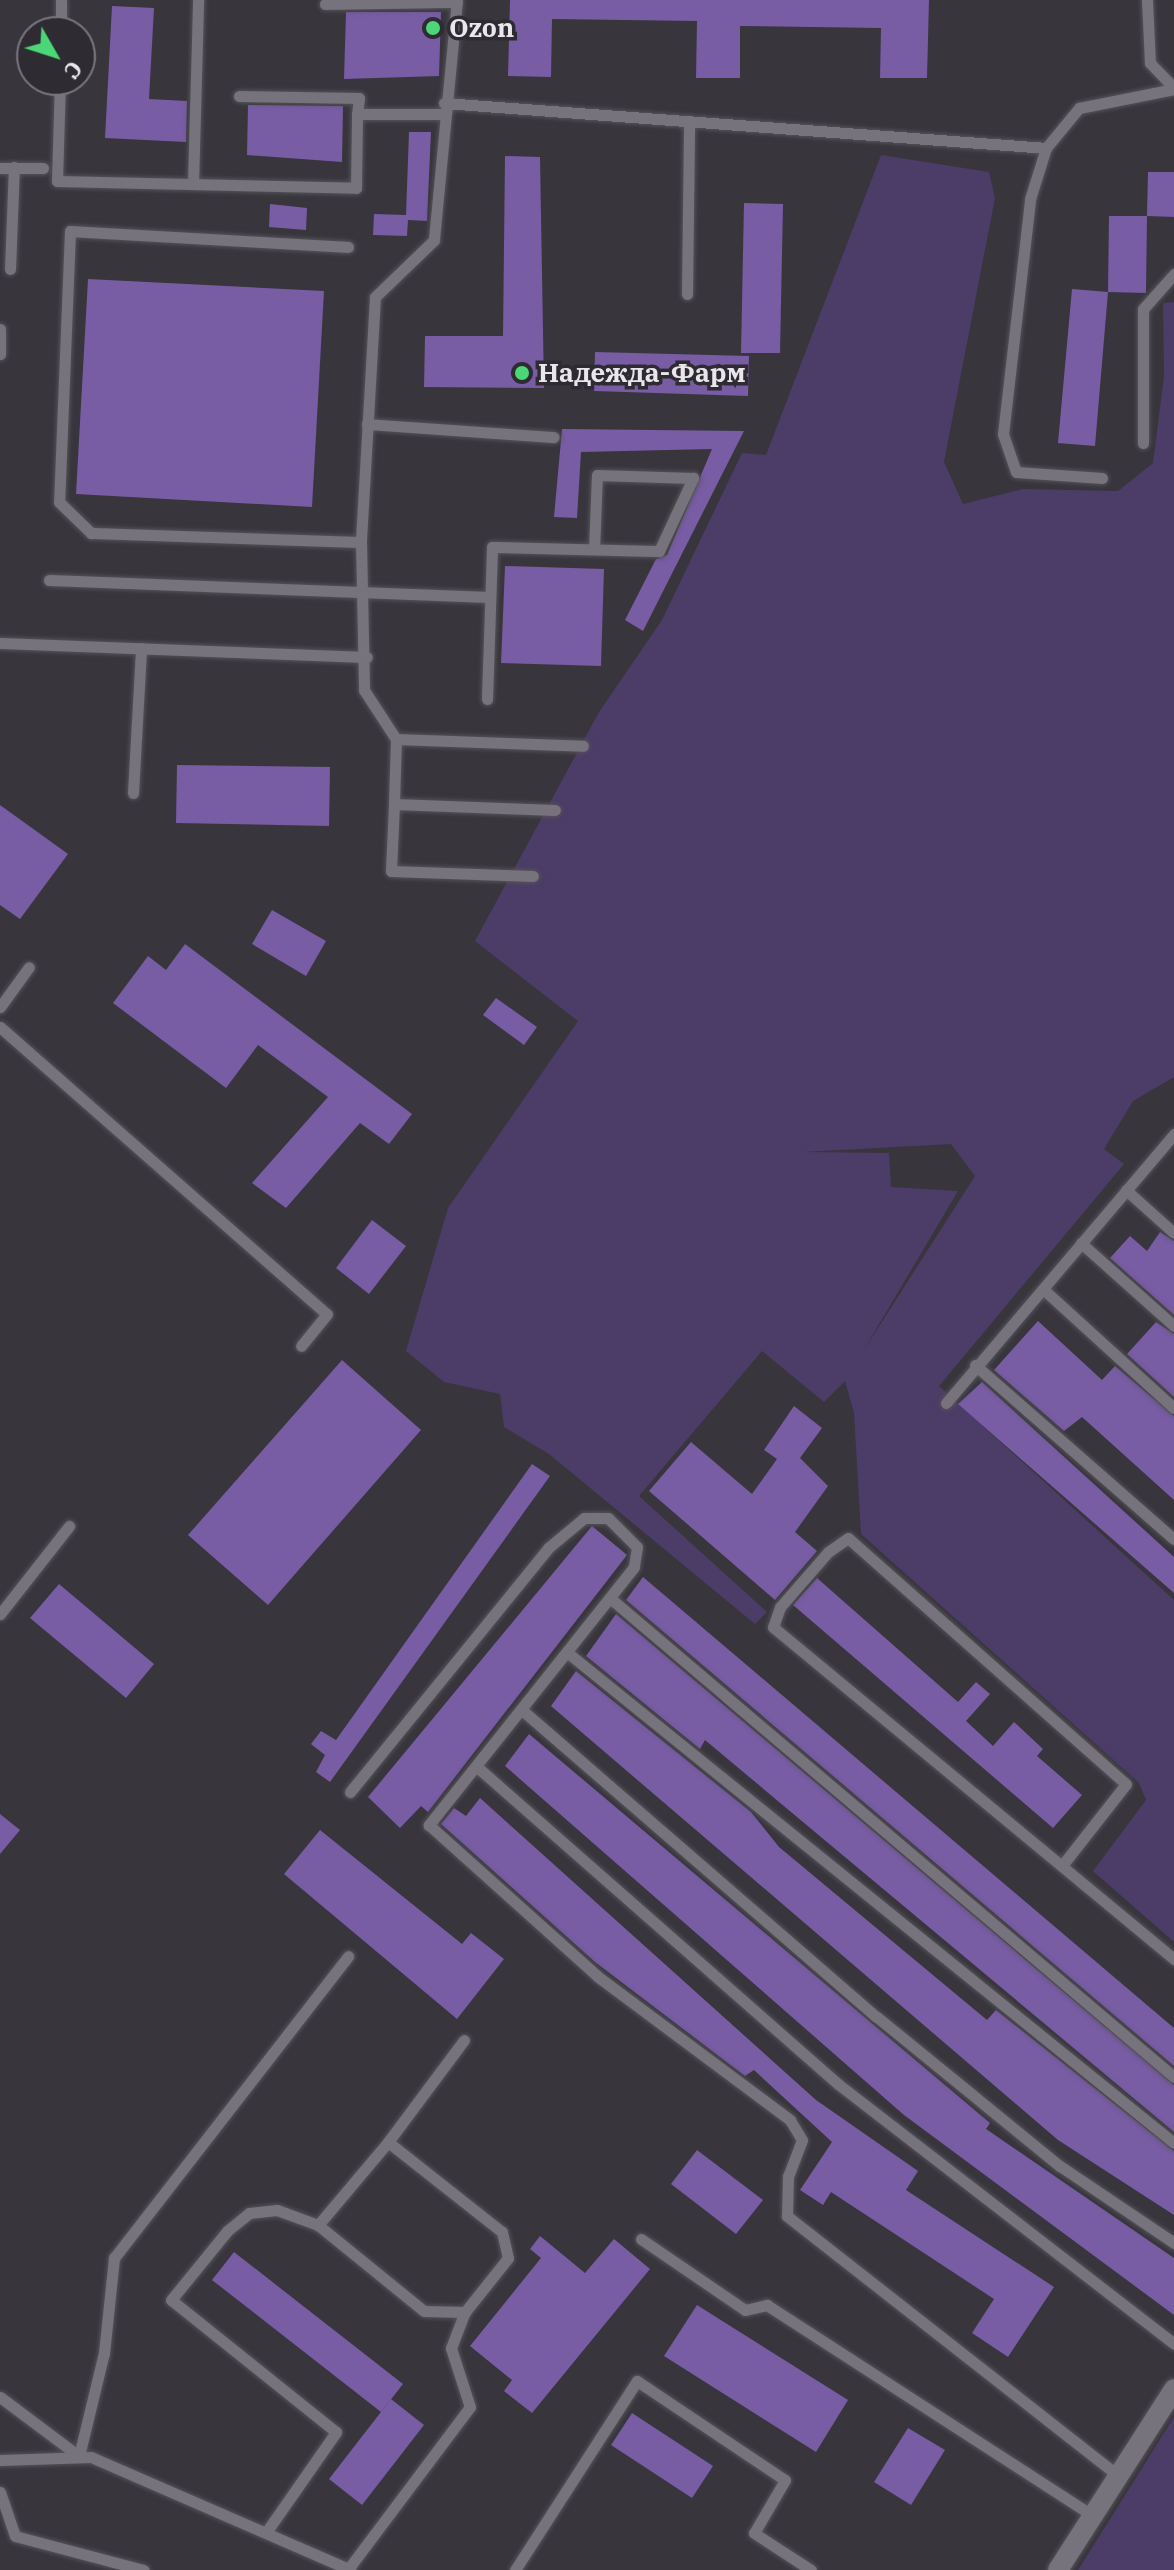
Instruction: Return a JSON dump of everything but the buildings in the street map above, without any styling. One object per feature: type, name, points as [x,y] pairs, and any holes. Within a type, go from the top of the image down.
[{"type":"street","points":[[1058,2570],[1174,2389]]},
{"type":"lane","points":[[193,184],[198,0]]},
{"type":"lane","points":[[1147,0],[1150,63],[1174,88]]},
{"type":"lane","points":[[325,4],[457,1],[444,108],[434,240],[375,297],[361,542],[367,657],[364,690],[396,739],[391,871],[533,876]]},
{"type":"lane","points":[[1102,478],[1016,472],[1003,434],[1030,199],[1046,148],[1079,108],[1174,88]]},
{"type":"lane","points":[[60,96],[57,181],[356,188],[359,98],[239,96]]},
{"type":"lane","points":[[357,114],[444,108],[689,125],[777,124],[1046,148]]},
{"type":"lane","points":[[687,294],[689,125]]},
{"type":"lane","points":[[10,269],[14,167]]},
{"type":"lane","points":[[0,168],[43,168]]},
{"type":"lane","points":[[348,247],[70,231],[59,502],[91,533],[361,542]]},
{"type":"lane","points":[[1143,443],[1143,309],[1174,274]]},
{"type":"lane","points":[[0,329],[0,354]]},
{"type":"lane","points":[[367,424],[554,437]]},
{"type":"lane","points":[[487,699],[492,547],[659,551],[693,478],[597,475],[594,549]]},
{"type":"lane","points":[[49,580],[364,588],[490,597]]},
{"type":"lane","points":[[0,643],[367,657]]},
{"type":"lane","points":[[133,793],[141,648]]},
{"type":"lane","points":[[396,739],[583,746]]},
{"type":"lane","points":[[394,804],[555,810]]},
{"type":"lane","points":[[0,1007],[29,967]]},
{"type":"lane","points":[[0,1027],[327,1314],[301,1346]]},
{"type":"lane","points":[[946,1403],[975,1365],[1172,1139]]},
{"type":"lane","points":[[1126,1190],[1174,1233]]},
{"type":"lane","points":[[1081,1243],[1174,1326]]},
{"type":"lane","points":[[1043,1289],[1174,1408]]},
{"type":"lane","points":[[975,1365],[1174,1539]]},
{"type":"lane","points":[[350,1792],[548,1548],[592,1515],[608,1518],[637,1547],[634,1567],[429,1825],[597,1976],[790,2120],[802,2140],[788,2176],[787,2216],[1118,2476]]},
{"type":"lane","points":[[0,1614],[69,1526]]},
{"type":"lane","points":[[1064,1863],[1126,1784],[848,1538],[828,1552],[780,1607],[773,1627],[1064,1863],[1174,1959]]},
{"type":"lane","points":[[610,1598],[1174,2077]]},
{"type":"lane","points":[[568,1653],[1174,2143]]},
{"type":"lane","points":[[522,1710],[889,2027],[1060,2166],[1174,2243]]},
{"type":"lane","points":[[476,1766],[838,2084],[1174,2344]]},
{"type":"lane","points":[[79,2456],[104,2353],[114,2258],[348,1956]]},
{"type":"lane","points":[[318,2225],[388,2142],[464,2040]]},
{"type":"lane","points":[[0,2397],[79,2456],[267,2531],[350,2569],[470,2407],[451,2348],[465,2312],[508,2258],[502,2232],[388,2142]]},
{"type":"lane","points":[[267,2531],[336,2432],[171,2300],[249,2213],[277,2210],[318,2225],[424,2311],[465,2312]]},
{"type":"lane","points":[[641,2239],[745,2310],[767,2305],[1093,2516]]},
{"type":"lane","points":[[515,2570],[637,2381],[785,2480],[754,2533],[811,2570]]},
{"type":"lane","points":[[0,2460],[79,2456]]},
{"type":"lane","points":[[0,2492],[15,2536],[144,2570]]},
{"type":"shaded area","points":[[881,155],[989,172],[995,198],[944,462],[963,504],[1023,489],[1118,491],[1153,463],[1164,376],[1163,303],[1174,302],[1174,1077],[1133,1101],[1104,1149],[1124,1164],[939,1386],[1174,1600],[1174,1942],[1093,1871],[1146,1800],[1139,1783],[861,1534],[854,1413],[845,1381],[824,1402],[762,1351],[639,1496],[767,1612],[755,1624],[549,1454],[504,1427],[500,1394],[444,1382],[406,1351],[448,1208],[578,1021],[475,941],[599,712],[662,620],[742,453],[766,455]],"holes":[[[951,1144],[975,1176],[862,1353],[958,1191],[891,1187],[889,1153],[803,1152]]]},
{"type":"shaded area","points":[[1174,2417],[1174,2570],[1078,2570]]},
{"type":"place","name":"Ozon","points":[[433,28]]},
{"type":"place","name":"Надежда-Фарм","points":[[522,373]]}]
